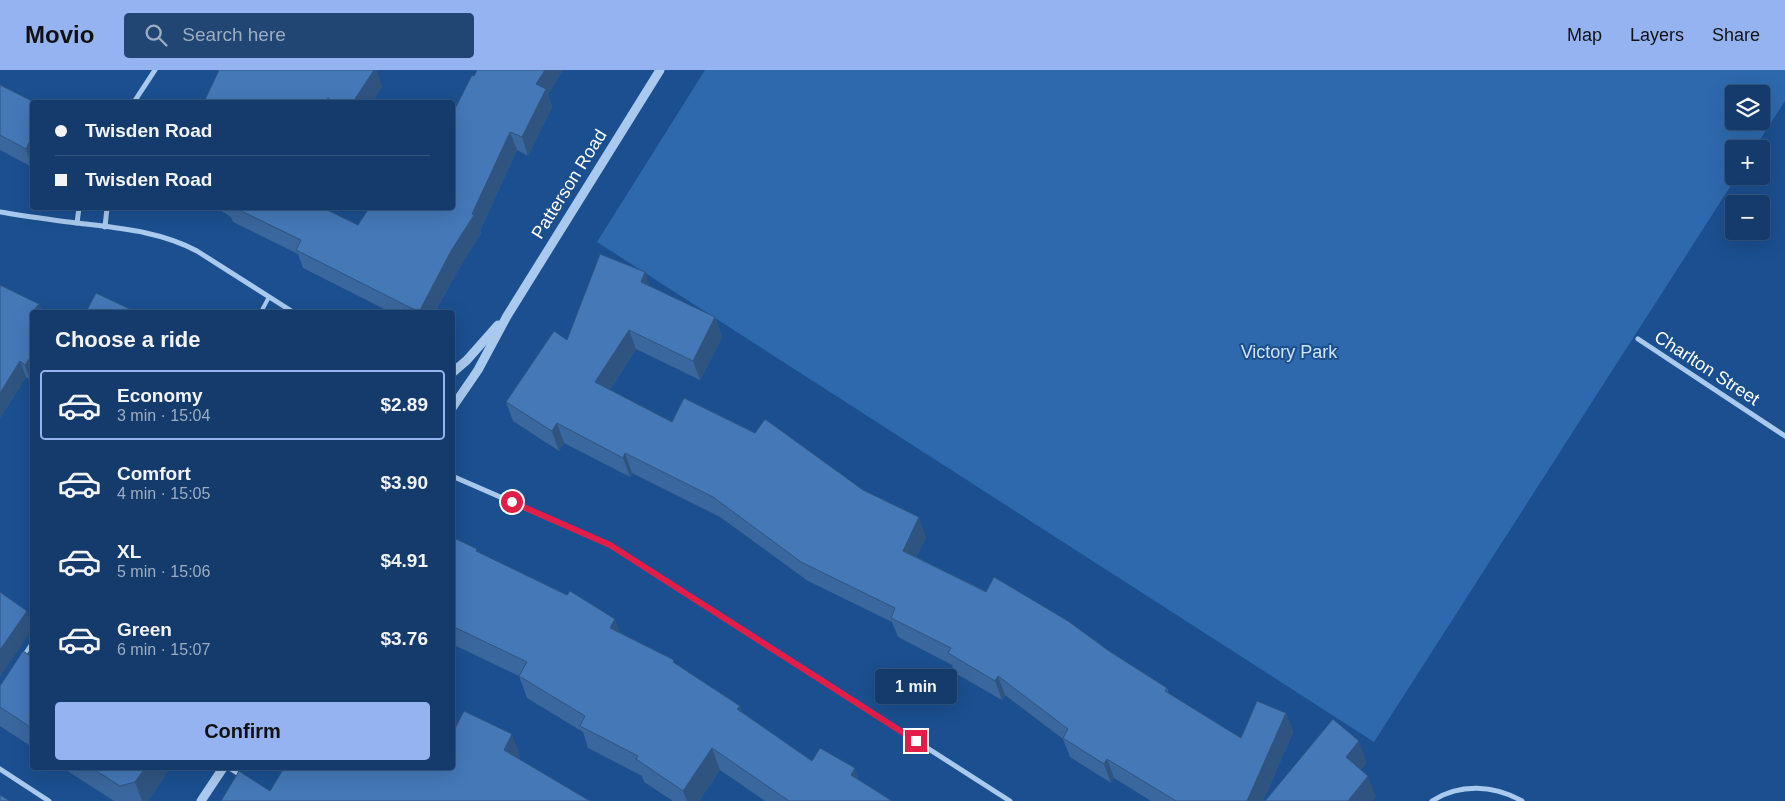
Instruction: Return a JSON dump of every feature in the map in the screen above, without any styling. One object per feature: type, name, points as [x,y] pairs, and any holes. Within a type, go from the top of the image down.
[{"type":"street","points":[[135,100],[155,70]]},
{"type":"street","name":"Patterson Road","points":[[455,404],[478,370],[506,316],[660,70]]},
{"type":"street","points":[[76,223],[79,210]]},
{"type":"street","points":[[105,227],[107,210]]},
{"type":"street","points":[[0,212],[152,234],[181,243],[197,251],[290,310]]},
{"type":"street","name":"Patterson Road","points":[[455,370],[467,360],[506,316]]},
{"type":"street","name":"Charlton Street","points":[[1638,339],[1785,436]]},
{"type":"street","points":[[455,477],[610,545],[1010,801]]},
{"type":"street","points":[[0,769],[49,801]]},
{"type":"street","points":[[201,801],[222,770]]},
{"type":"street","points":[[1432,801],[1456,790],[1472,788],[1491,789],[1510,794],[1522,801]]},
{"type":"lane","points":[[262,310],[269,297]]},
{"type":"lane","points":[[22,658],[30,646]]},
{"type":"lane","points":[[232,770],[243,777]]},
{"type":"green space","name":"Victory Park","points":[[705,70],[1785,70],[1785,101],[1770,124],[1770,85],[1725,85],[1725,130],[1766,130],[1760,140],[1725,140],[1725,185],[1731,185],[1374,742],[597,242]]},
{"type":"building","points":[[219,70],[374,70],[354,100],[332,100],[328,98],[327,100],[205,100]]},
{"type":"building","points":[[477,70],[545,70],[536,84],[546,89],[522,137],[510,132],[472,214],[474,215],[451,251],[420,310],[415,310],[296,250],[301,240],[239,210],[327,210],[358,225],[368,210],[455,210],[455,109],[472,75],[474,76]]},
{"type":"building","points":[[0,85],[30,100],[30,140],[26,149],[0,135]]},
{"type":"building","points":[[600,254],[645,272],[641,282],[715,317],[693,361],[629,330],[595,382],[672,422],[684,398],[755,433],[765,419],[863,490],[919,517],[903,551],[986,592],[994,577],[1068,621],[1109,651],[1167,688],[1165,691],[1241,738],[1257,701],[1286,713],[1247,801],[1176,801],[1107,759],[1104,764],[1063,738],[1068,729],[998,676],[995,681],[948,653],[951,648],[891,618],[895,608],[801,562],[713,497],[625,453],[623,458],[557,423],[552,431],[506,402],[554,331],[567,340]]},
{"type":"building","points":[[0,285],[39,304],[34,310],[30,310],[30,358],[25,365],[20,361],[0,393]]},
{"type":"building","points":[[96,293],[132,310],[87,310]]},
{"type":"building","points":[[455,538],[477,549],[476,551],[567,595],[570,591],[615,619],[610,628],[674,660],[673,662],[740,706],[737,709],[812,761],[820,748],[855,768],[851,775],[892,801],[789,801],[712,748],[683,791],[636,759],[638,756],[580,726],[585,716],[519,676],[527,662],[455,627]]},
{"type":"building","points":[[0,592],[27,611],[0,650]]},
{"type":"building","points":[[23,651],[30,656],[30,727],[0,707],[0,686]]},
{"type":"building","points":[[464,711],[512,734],[504,750],[590,801],[221,801],[239,771],[270,791],[283,770],[455,770],[455,728]]},
{"type":"building","points":[[1333,719],[1359,741],[1346,757],[1368,776],[1348,801],[1265,801]]},
{"type":"building","points":[[95,770],[144,770],[135,782],[120,786]]},
{"type":"building","points":[[0,795],[10,801],[0,801]]},
{"type":"route","points":[[512,502],[610,545],[916,741]]}]
